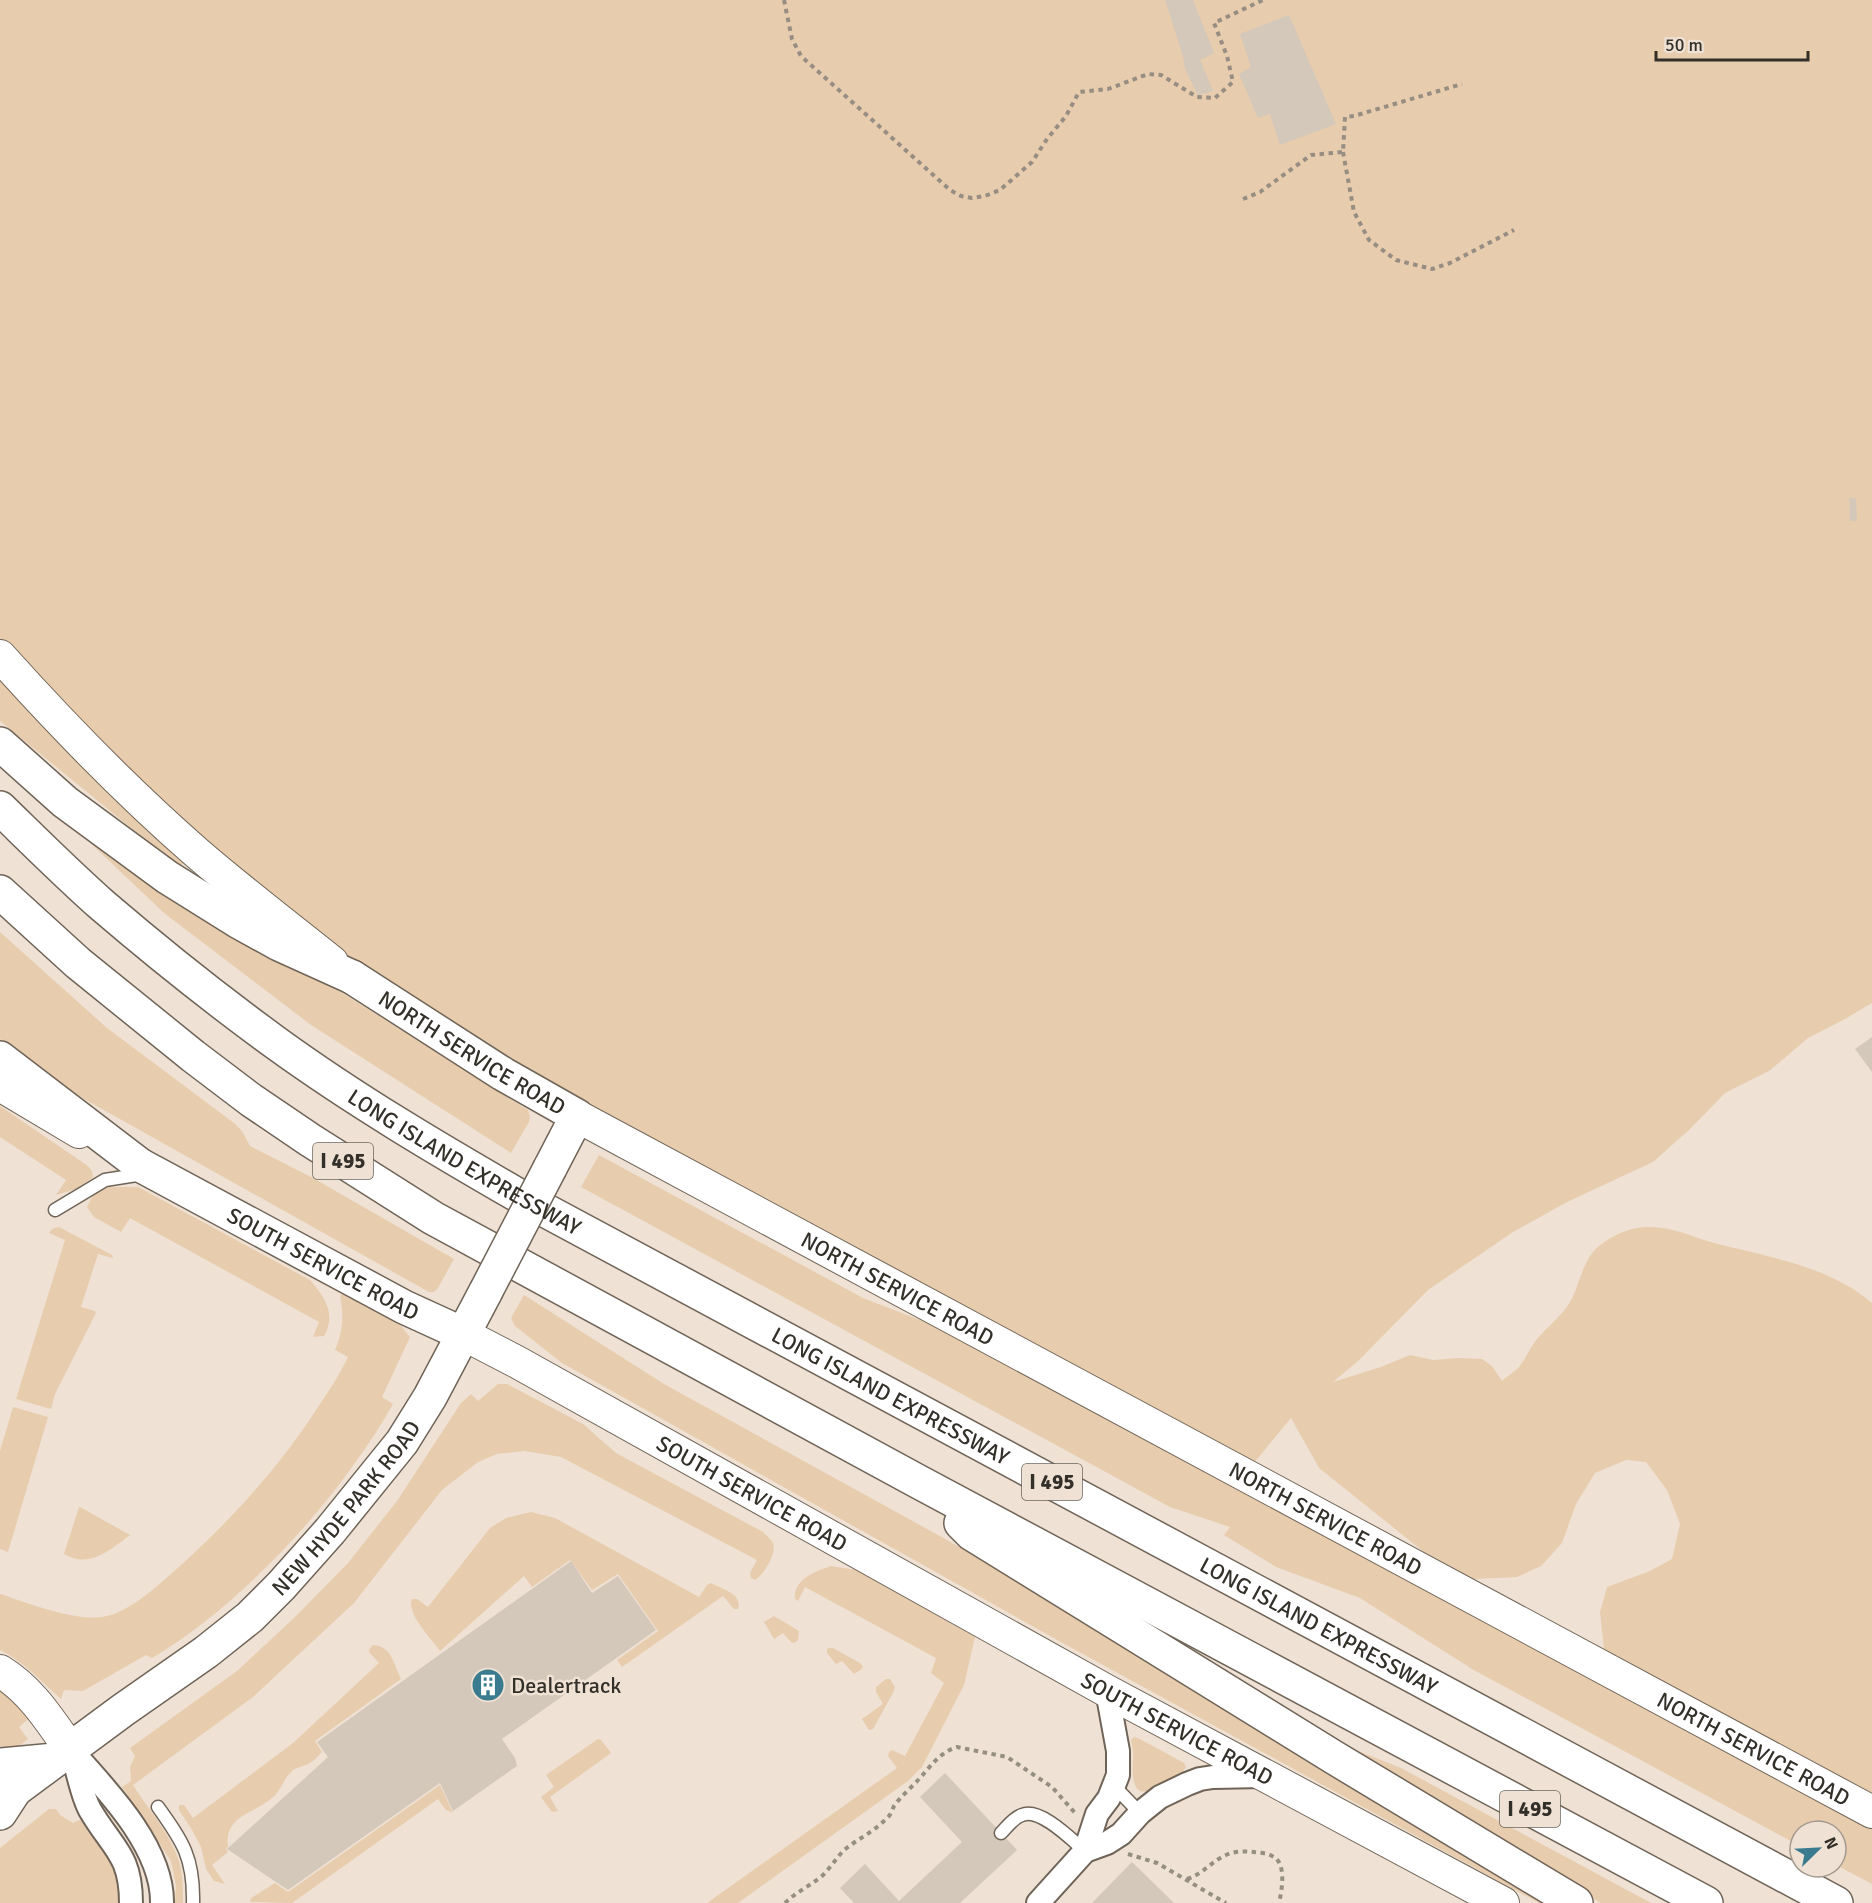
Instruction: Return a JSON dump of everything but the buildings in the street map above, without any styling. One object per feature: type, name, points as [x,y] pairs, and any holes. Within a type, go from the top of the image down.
[{"type":"main road","name":"NORTH SERVICE ROAD","points":[[0,656],[94,757],[197,853],[260,906],[352,977],[503,1074],[577,1116],[1872,1812]]},
{"type":"main road","points":[[0,744],[65,802],[168,876],[239,922],[279,944],[352,977]]},
{"type":"main road","name":"LONG ISLAND EXPRESSWAY","points":[[0,808],[102,904],[217,998],[329,1079],[462,1163],[526,1200],[1836,1903]]},
{"type":"main road","name":"I 495","points":[[0,892],[86,970],[251,1100],[433,1218],[919,1482],[1706,1903]]},
{"type":"main road","points":[[0,1058],[146,1169]]},
{"type":"main road","name":"SOUTH SERVICE ROAD","points":[[0,1085],[45,1113],[146,1169],[404,1307],[517,1362],[1107,1691],[1503,1903]]},
{"type":"main road","name":"NEW HYDE PARK ROAD","points":[[62,1755],[206,1652],[250,1617],[330,1531],[402,1442],[430,1397],[577,1116]]},
{"type":"main road","points":[[919,1482],[972,1534],[1335,1758],[1576,1903]]},
{"type":"main road","points":[[0,1671],[16,1681],[32,1696],[62,1755],[4,1792]]},
{"type":"street","points":[[1038,1903],[1085,1851],[1097,1814],[1115,1787],[1119,1764],[1107,1691]]},
{"type":"street","points":[[62,1755],[89,1809],[115,1844],[126,1866],[131,1887],[131,1903]]},
{"type":"street","points":[[62,1755],[111,1794],[150,1851],[159,1873],[162,1903]]},
{"type":"street","points":[[1085,1851],[1107,1843],[1121,1834],[1140,1813],[1160,1797],[1200,1779],[1267,1776]]},
{"type":"lane","points":[[55,1210],[105,1180],[146,1169]]},
{"type":"lane","points":[[1115,1787],[1140,1813]]},
{"type":"lane","points":[[158,1807],[178,1834],[186,1850],[192,1874],[193,1903]]},
{"type":"lane","points":[[1001,1833],[1014,1819],[1030,1813],[1054,1825],[1085,1851]]},
{"type":"path","points":[[784,0],[792,39],[801,56],[950,190],[961,196],[972,198],[1000,190],[1032,162],[1066,116],[1080,92],[1108,89],[1148,74],[1161,75],[1197,97],[1215,98],[1233,82],[1227,56],[1214,23],[1263,0]]},
{"type":"path","points":[[1462,84],[1345,117],[1343,152],[1354,212],[1369,240],[1396,260],[1432,269],[1459,259],[1514,230]]},
{"type":"path","points":[[1243,199],[1260,192],[1311,155],[1343,152]]},
{"type":"path","points":[[1187,1880],[1197,1876],[1227,1854],[1250,1852],[1267,1854],[1274,1856],[1281,1865],[1279,1903]]},
{"type":"shaded area","points":[[0,0],[1872,0],[1872,1003],[1808,1038],[1769,1071],[1725,1093],[1653,1162],[1567,1202],[1513,1232],[1428,1290],[1358,1361],[1333,1382],[1410,1355],[1433,1360],[1482,1359],[1492,1366],[1502,1381],[1519,1367],[1537,1339],[1559,1317],[1573,1295],[1593,1252],[1611,1238],[1636,1228],[1658,1227],[1674,1230],[1796,1264],[1836,1280],[1855,1290],[1872,1303],[1872,1812],[1605,1658],[1600,1612],[1607,1587],[1650,1571],[1672,1559],[1680,1524],[1667,1490],[1646,1462],[1626,1460],[1595,1473],[1576,1504],[1562,1543],[1541,1566],[1517,1577],[1474,1579],[1424,1552],[1319,1468],[1291,1418],[1244,1475],[352,977],[0,656]]},
{"type":"shaded area","points":[[0,672],[186,861],[179,867],[0,721]]},
{"type":"shaded area","points":[[41,796],[320,979],[528,1110],[529,1122],[511,1153],[311,1025],[164,913]]},
{"type":"shaded area","points":[[0,932],[107,1028],[234,1123],[242,1131],[250,1146],[313,1178],[454,1259],[438,1288],[434,1292],[429,1292],[61,1086],[0,1039]]},
{"type":"shaded area","points":[[0,1106],[88,1166],[93,1177],[76,1189],[56,1195],[66,1180],[0,1137]]},
{"type":"shaded area","points":[[599,1155],[863,1298],[943,1329],[1872,1827],[1872,1884],[1848,1871],[1848,1819],[1788,1819],[1788,1840],[1472,1669],[1360,1598],[1276,1567],[1224,1535],[1230,1527],[1170,1507],[581,1187]]},
{"type":"shaded area","points":[[108,1187],[138,1187],[310,1280],[320,1292],[329,1313],[328,1328],[324,1336],[313,1337],[319,1322],[130,1218],[121,1232],[94,1217],[87,1207],[94,1193]]},
{"type":"shaded area","points":[[59,1227],[112,1255],[113,1258],[98,1254],[81,1307],[96,1313],[55,1394],[51,1409],[16,1399],[65,1240],[49,1233],[52,1229]]},
{"type":"shaded area","points":[[342,1294],[397,1321],[410,1337],[382,1397],[393,1404],[346,1475],[288,1545],[255,1578],[187,1635],[152,1658],[146,1655],[83,1691],[64,1690],[61,1699],[24,1666],[0,1650],[0,1594],[78,1616],[90,1618],[112,1615],[154,1589],[201,1547],[238,1509],[273,1469],[305,1426],[348,1357],[335,1350],[342,1323],[340,1296]]},
{"type":"shaded area","points":[[524,1295],[664,1384],[947,1540],[1122,1642],[1548,1903],[1539,1903],[1050,1636],[562,1363],[515,1326],[511,1318]]},
{"type":"shaded area","points":[[498,1384],[507,1384],[583,1424],[616,1453],[763,1532],[774,1547],[766,1569],[755,1580],[751,1578],[750,1573],[757,1560],[561,1457],[524,1451],[497,1454],[478,1462],[442,1490],[354,1603],[253,1697],[133,1785],[164,1831],[179,1861],[183,1903],[175,1903],[176,1885],[171,1861],[122,1787],[131,1781],[130,1767],[135,1756],[130,1748],[237,1671],[295,1617],[348,1563],[397,1501],[461,1403],[471,1394],[478,1401]]},
{"type":"shaded area","points":[[13,1407],[48,1417],[8,1552],[0,1549],[0,1451]]},
{"type":"shaded area","points":[[79,1507],[130,1535],[107,1552],[91,1559],[73,1558],[64,1554]]},
{"type":"shaded area","points":[[531,1512],[555,1518],[699,1597],[711,1583],[726,1590],[737,1599],[738,1609],[734,1609],[723,1596],[622,1667],[617,1660],[658,1631],[618,1574],[592,1590],[570,1560],[532,1587],[524,1576],[440,1651],[416,1619],[411,1605],[412,1599],[417,1599],[428,1607],[490,1528],[506,1518]]},
{"type":"shaded area","points":[[831,1566],[856,1570],[975,1637],[964,1685],[922,1767],[908,1781],[738,1903],[707,1903],[897,1768],[888,1756],[889,1752],[892,1750],[905,1756],[944,1683],[931,1673],[936,1658],[805,1587],[798,1601],[795,1599],[795,1592],[802,1581],[812,1573]]},
{"type":"shaded area","points":[[774,1616],[799,1631],[798,1640],[791,1642],[783,1633],[774,1639],[764,1622]]},
{"type":"shaded area","points":[[373,1645],[379,1646],[388,1653],[401,1679],[315,1741],[322,1752],[310,1763],[293,1770],[272,1798],[235,1822],[228,1837],[226,1849],[228,1852],[212,1865],[225,1884],[214,1881],[206,1869],[201,1847],[179,1810],[179,1805],[184,1805],[193,1818],[293,1743],[379,1663],[369,1652]]},
{"type":"shaded area","points":[[829,1648],[860,1663],[863,1666],[862,1669],[854,1674],[842,1661],[836,1664],[827,1653]]},
{"type":"shaded area","points":[[886,1679],[890,1679],[895,1687],[894,1691],[873,1729],[869,1730],[862,1719],[883,1704],[876,1692],[876,1687]]},
{"type":"shaded area","points":[[0,1686],[32,1716],[19,1727],[28,1739],[10,1753],[0,1756]]},
{"type":"shaded area","points":[[1134,1737],[1184,1763],[1186,1767],[1178,1776],[1151,1791],[1139,1790],[1133,1774],[1131,1740]]},
{"type":"shaded area","points":[[598,1739],[611,1753],[550,1797],[558,1811],[552,1812],[541,1797],[554,1787],[546,1775]]},
{"type":"shaded area","points":[[1341,1744],[1401,1768],[1651,1903],[1601,1903],[1389,1780]]},
{"type":"shaded area","points":[[440,1785],[453,1813],[446,1810],[438,1799],[292,1903],[250,1902],[251,1898],[275,1883],[288,1892]]},
{"type":"shaded area","points":[[49,1809],[56,1809],[60,1815],[73,1823],[84,1818],[111,1857],[120,1877],[119,1903],[0,1903],[0,1848]]},
{"type":"place","name":"Dealertrack","points":[[488,1685]]}]
